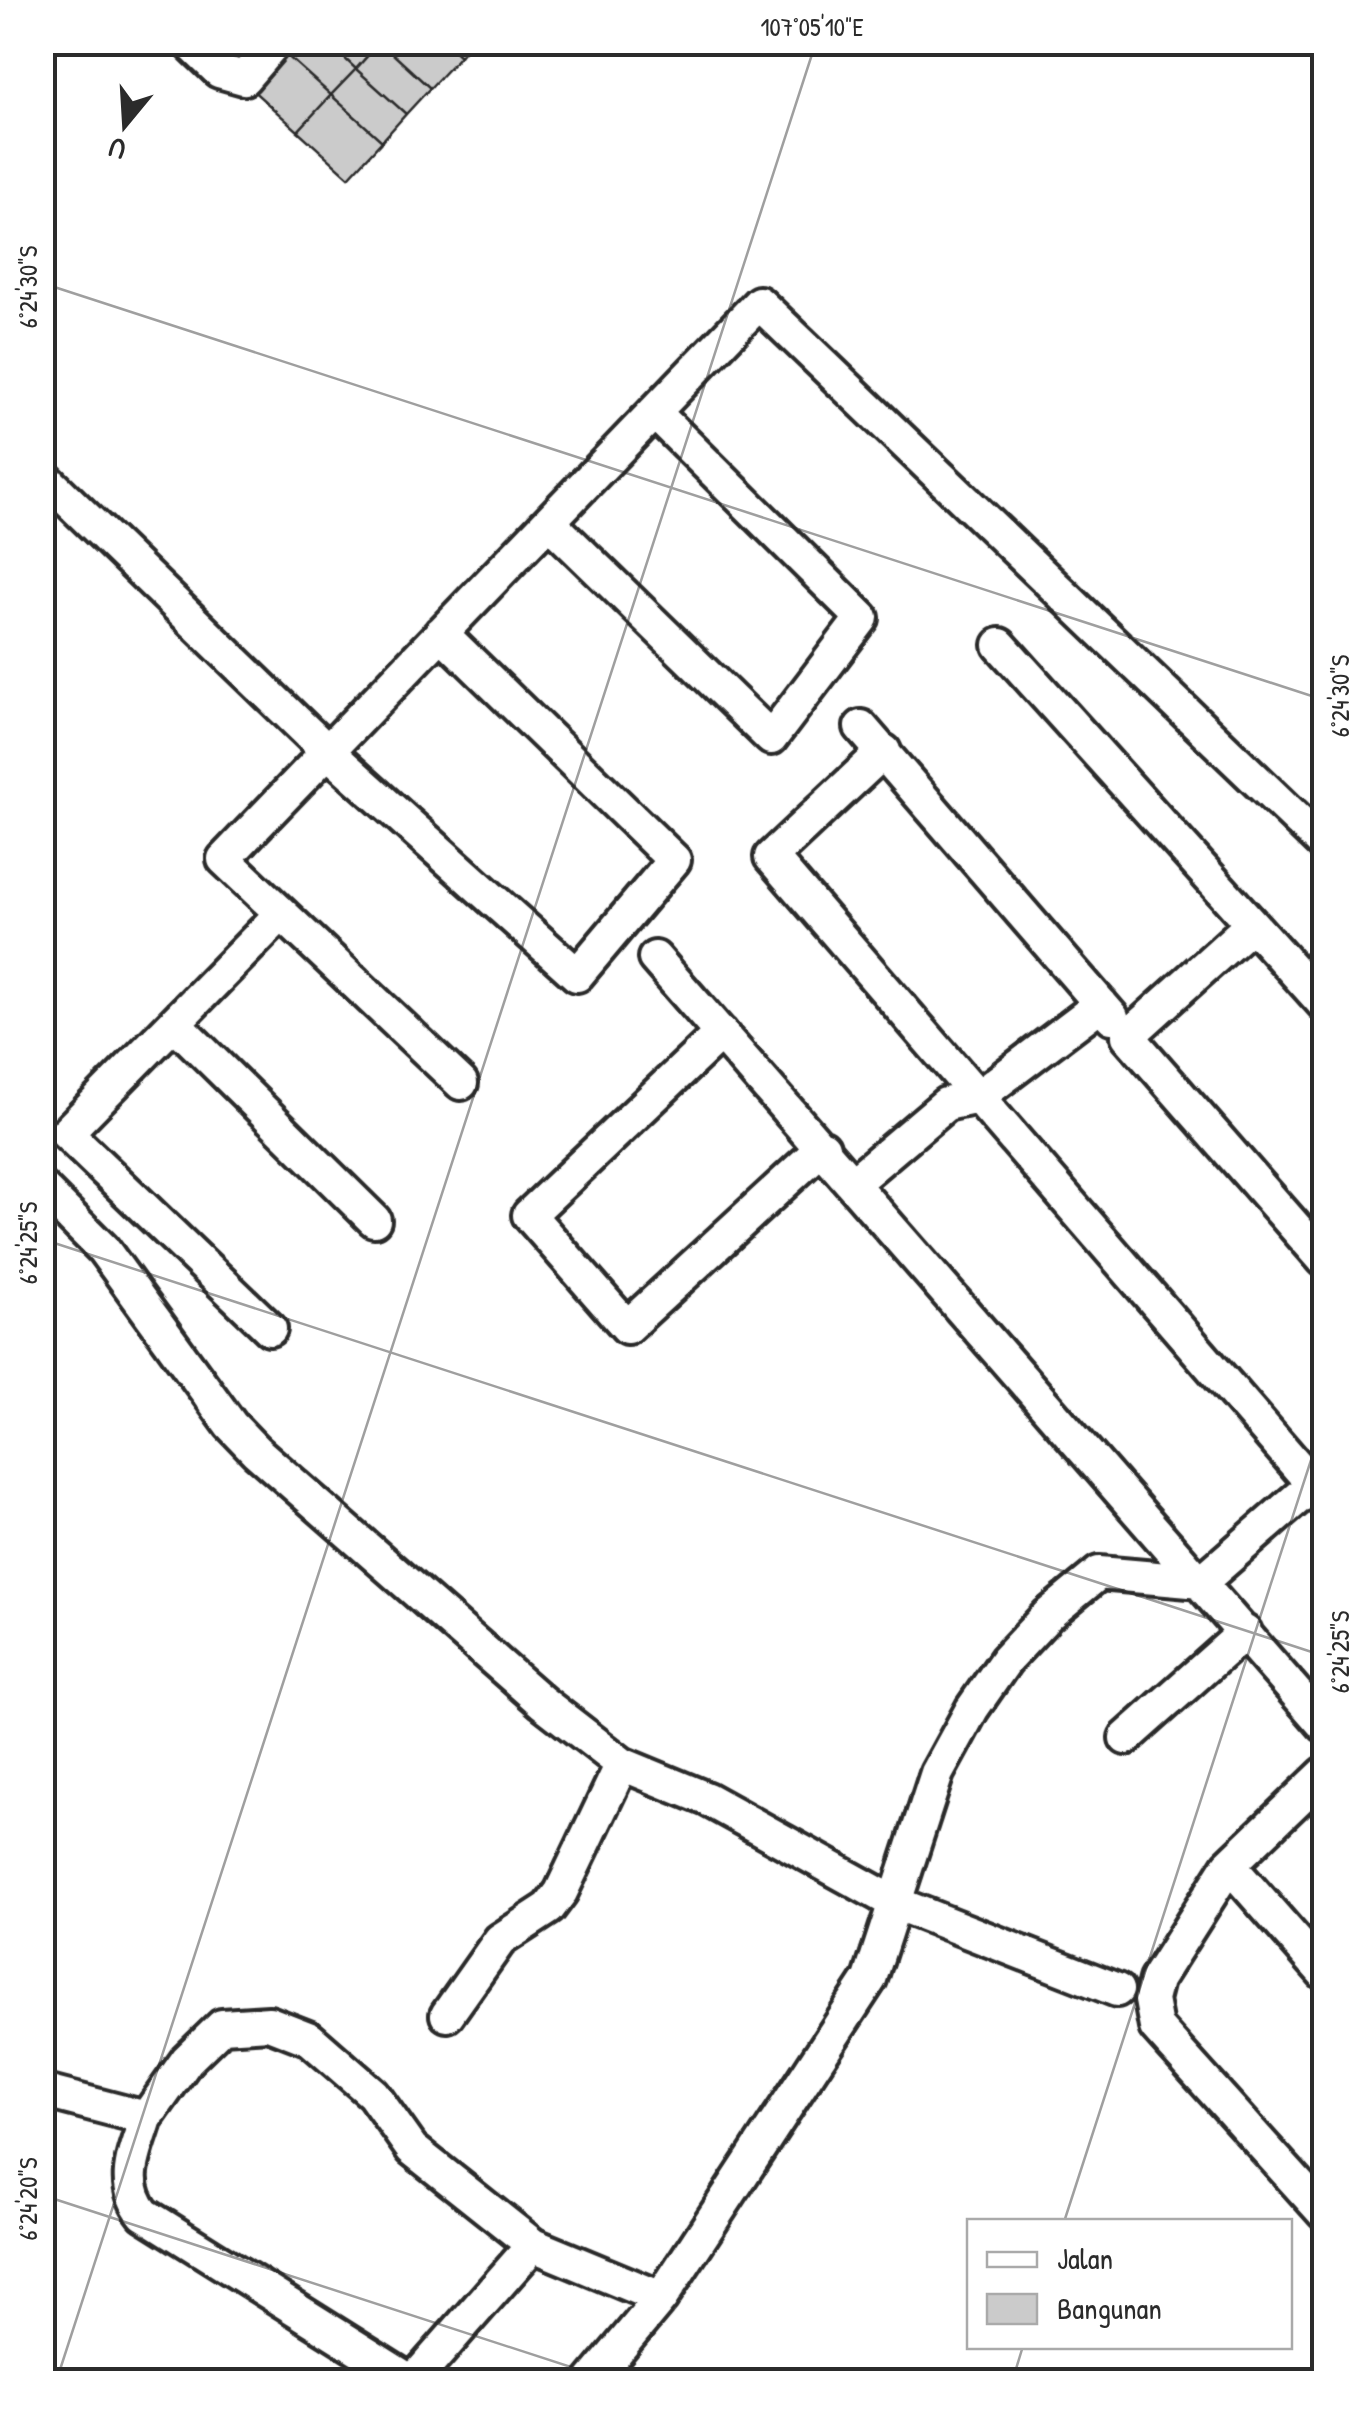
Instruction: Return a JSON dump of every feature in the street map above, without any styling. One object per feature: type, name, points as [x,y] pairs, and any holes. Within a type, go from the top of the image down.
[{"type":"street","points":[[188,42],[219,71],[244,78],[275,42]]},
{"type":"street","points":[[461,1083],[224,859],[759,303],[1324,845]]},
{"type":"street","points":[[549,522],[771,738],[862,618],[654,412]]},
{"type":"street","points":[[42,476],[328,751],[578,976],[674,860],[441,633]]},
{"type":"street","points":[[1000,645],[1324,1004]]},
{"type":"street","points":[[861,727],[1324,1260]]},
{"type":"street","points":[[591,2382],[661,2298],[870,1979],[937,1773],[1006,1660],[1048,1615],[1099,1573],[1201,1582],[1321,1486],[772,858],[884,751]]},
{"type":"street","points":[[270,1329],[66,1133],[281,914]]},
{"type":"street","points":[[1128,1036],[1251,925]]},
{"type":"street","points":[[655,958],[1324,1724]]},
{"type":"street","points":[[854,1182],[946,1104],[978,1097],[1100,1004]]},
{"type":"street","points":[[174,1023],[374,1220]]},
{"type":"street","points":[[722,1032],[529,1215],[627,1328],[823,1147]]},
{"type":"street","points":[[42,1188],[103,1250],[231,1425],[256,1451],[542,1702],[622,1764],[707,1799],[895,1903],[1117,1990]]},
{"type":"street","points":[[1126,1738],[1245,1632]]},
{"type":"street","points":[[447,2015],[500,1940],[549,1908],[561,1892],[622,1764]]},
{"type":"street","points":[[1324,1774],[1229,1865],[1156,1980],[1151,2000],[1156,2027],[1324,2213]]},
{"type":"street","points":[[1229,1865],[1324,1973]]},
{"type":"street","points":[[533,2245],[417,2377],[407,2378],[144,2214],[130,2196],[127,2179],[146,2118],[186,2060],[222,2026],[269,2023],[310,2040],[373,2094],[412,2149],[533,2245],[661,2298]]},
{"type":"street","points":[[42,2091],[146,2118]]},
{"type":"building","points":[[212,42],[253,42],[234,63]]},
{"type":"building","points":[[292,42],[327,42],[356,69],[331,95],[283,52]]},
{"type":"building","points":[[327,42],[379,42],[356,69]]},
{"type":"building","points":[[380,42],[430,88],[406,114],[356,69]]},
{"type":"building","points":[[380,42],[445,42],[460,56],[430,88]]},
{"type":"building","points":[[445,42],[471,42],[460,56]]},
{"type":"building","points":[[283,52],[331,95],[298,131],[250,88]]},
{"type":"building","points":[[356,69],[406,114],[382,141],[331,95]]},
{"type":"building","points":[[331,95],[382,141],[349,177],[298,131]]}]
